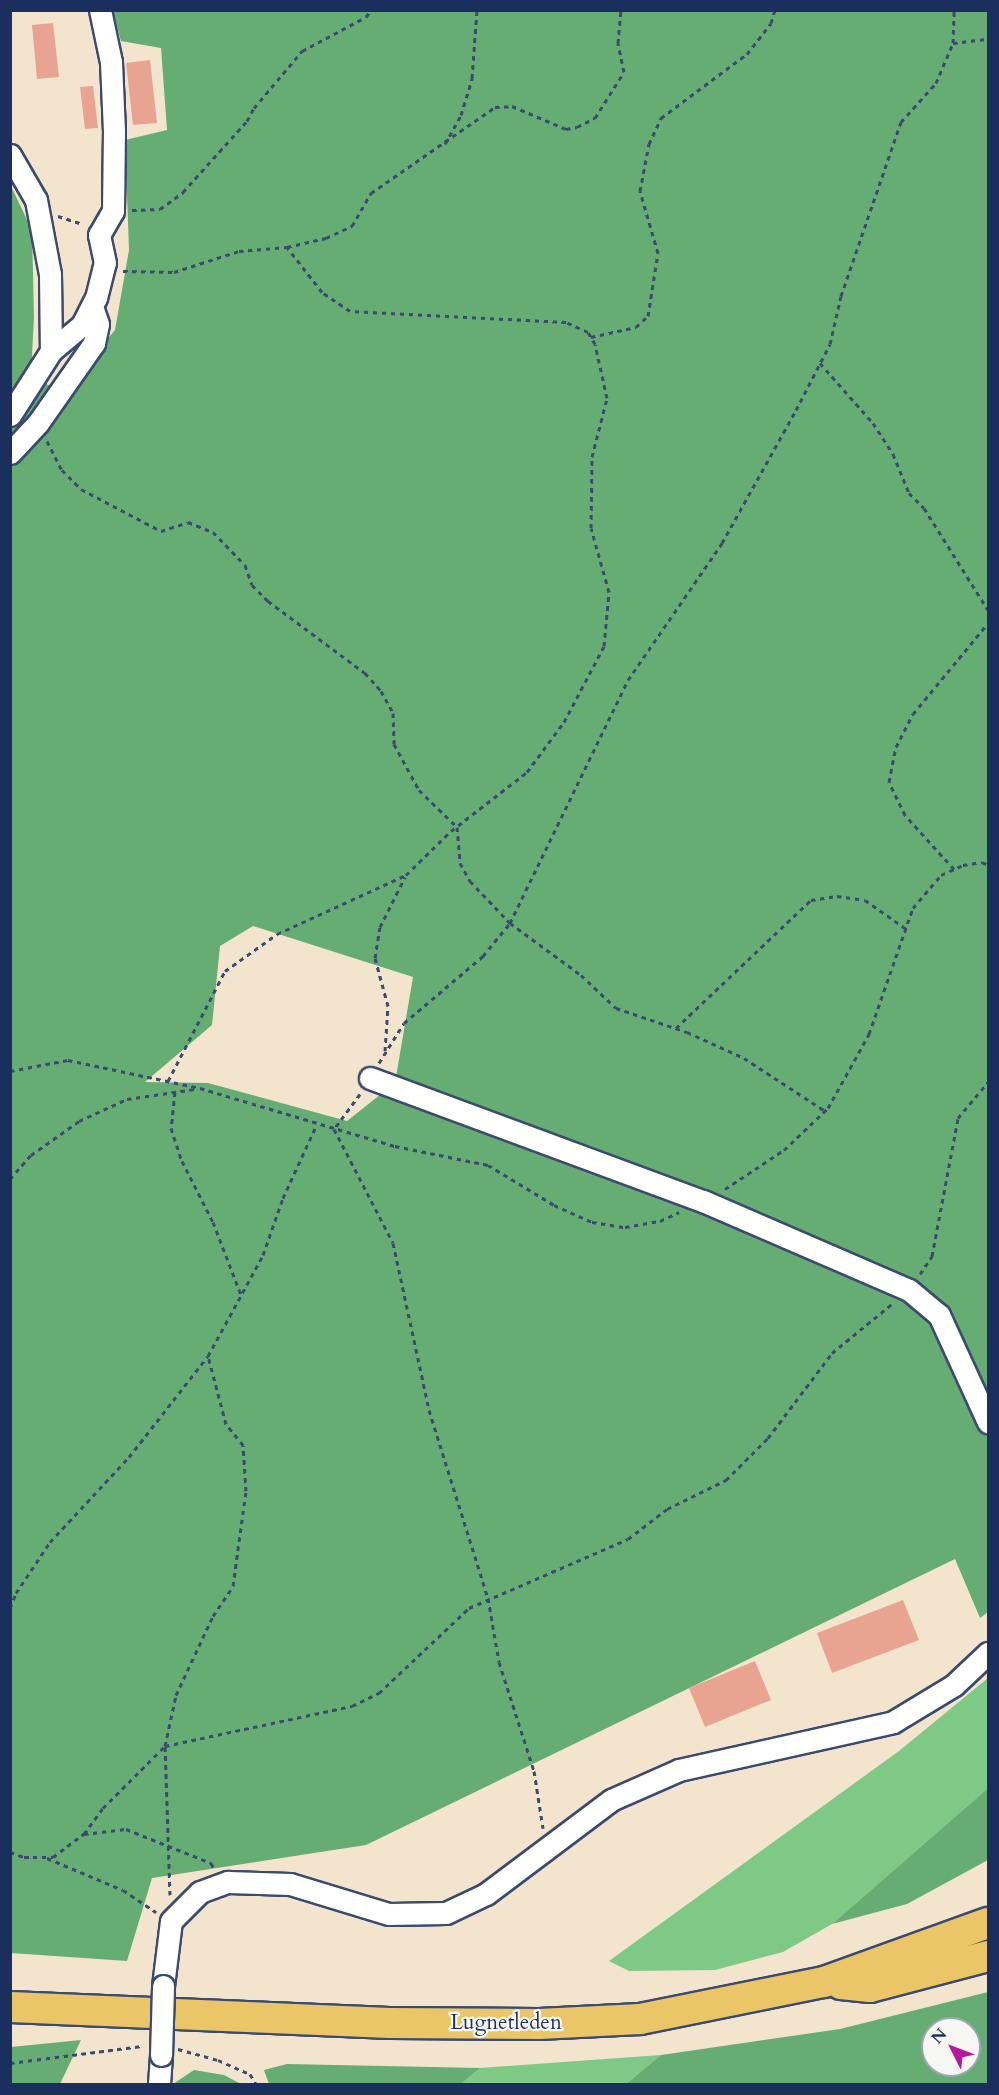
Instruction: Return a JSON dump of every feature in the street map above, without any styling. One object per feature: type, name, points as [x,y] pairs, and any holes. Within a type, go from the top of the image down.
[{"type":"highway","name":"Lugnetleden","points":[[10,2007],[390,2023],[539,2024],[640,2019],[824,1982],[988,1923]]},
{"type":"highway","points":[[824,1982],[870,1987],[988,1956]]},
{"type":"street","points":[[10,416],[32,387],[51,351],[82,325],[92,307],[103,271],[99,235],[112,211],[115,183],[111,62],[100,10]]},
{"type":"street","points":[[10,155],[36,200],[39,213],[50,274],[51,351]]},
{"type":"street","points":[[10,453],[38,423],[94,343],[98,324],[92,307]]},
{"type":"street","points":[[370,1078],[703,1201],[909,1290],[939,1315],[988,1422]]},
{"type":"street","points":[[159,2085],[163,1986],[171,1921],[200,1892],[222,1884],[290,1884],[390,1914],[446,1913],[486,1894],[611,1800],[679,1770],[893,1722],[954,1685],[988,1653]]},
{"type":"path","points":[[112,211],[160,209],[183,192],[247,121],[254,108],[302,51],[371,10]]},
{"type":"path","points":[[445,145],[461,115],[472,78],[477,10]]},
{"type":"path","points":[[103,271],[174,272],[239,251],[287,248],[326,238],[352,226],[371,193],[410,163],[426,158],[495,108],[512,106],[566,129],[594,118],[624,72],[618,43],[621,10]]},
{"type":"path","points":[[287,248],[322,292],[350,311],[566,322],[591,337],[636,327],[648,316],[658,253],[640,191],[649,144],[661,118],[747,54],[771,23],[775,10]]},
{"type":"path","points":[[334,1129],[370,1078],[404,1023],[483,956],[510,923],[628,680],[722,543],[830,344],[841,296],[901,122],[936,83],[953,43],[954,10]]},
{"type":"path","points":[[953,43],[988,39]]},
{"type":"path","points":[[39,213],[74,218],[99,235]]},
{"type":"path","points":[[168,1081],[225,971],[277,934],[406,875],[457,827],[527,772],[564,722],[604,646],[609,592],[591,528],[592,457],[607,398],[591,337]]},
{"type":"path","points":[[820,363],[873,423],[893,454],[909,493],[924,508],[988,610]]},
{"type":"path","points":[[38,423],[62,470],[81,489],[161,531],[188,522],[213,532],[245,565],[252,585],[268,601],[365,673],[381,691],[393,713],[394,744],[413,780],[457,827],[460,863],[470,881],[510,923],[581,975],[616,1008],[675,1028],[744,1058],[825,1111]]},
{"type":"path","points":[[954,869],[905,815],[889,782],[896,747],[913,714],[988,623]]},
{"type":"path","points":[[10,1071],[68,1060],[200,1088],[395,1146],[488,1165],[554,1205],[592,1222],[625,1227],[660,1221],[703,1201],[784,1150],[825,1111],[850,1072],[869,1034],[913,908],[941,875],[982,862],[988,866]]},
{"type":"path","points":[[385,1054],[388,1006],[375,958],[380,927],[406,875]]},
{"type":"path","points":[[675,1028],[811,900],[837,896],[865,900],[905,928]]},
{"type":"path","points":[[10,1852],[24,1857],[53,1857],[84,1834],[111,1799],[165,1746],[352,1706],[379,1693],[429,1642],[469,1608],[628,1539],[668,1509],[726,1480],[768,1438],[832,1353],[909,1290],[932,1256],[958,1118],[988,1082]]},
{"type":"path","points":[[10,1179],[31,1155],[79,1121],[127,1099],[200,1088]]},
{"type":"path","points":[[175,1092],[171,1128],[182,1161],[213,1222],[241,1296]]},
{"type":"path","points":[[10,1608],[16,1593],[50,1542],[129,1457],[208,1356],[241,1296],[317,1124]]},
{"type":"path","points":[[334,1129],[393,1243],[429,1410],[488,1598],[499,1662],[534,1771],[550,1845]]},
{"type":"path","points":[[171,1921],[165,1746],[176,1695],[213,1616],[233,1586],[239,1560],[246,1458],[243,1445],[226,1424],[208,1356]]},
{"type":"path","points":[[84,1834],[126,1829],[211,1863],[222,1884]]},
{"type":"path","points":[[45,1857],[123,1890],[171,1921]]},
{"type":"path","points":[[10,2063],[159,2050],[218,2060],[250,2074],[256,2085]]},
{"type":"green space","points":[[113,11],[988,11],[988,1612],[980,1618],[955,1559],[366,1845],[152,1878],[127,1961],[11,1953],[10,184],[32,230],[34,317],[31,375],[62,393],[115,330],[129,250],[125,140],[167,130],[161,48],[121,41]],"holes":[[[253,926],[413,977],[395,1083],[347,1121],[208,1083],[145,1082],[212,1025],[220,946]]]},
{"type":"green space","points":[[988,1678],[988,1788],[832,1924],[783,1952],[715,1970],[629,1971],[609,1961],[899,1751]]},
{"type":"green space","points":[[988,1788],[988,1860],[907,1904],[832,1924]]},
{"type":"green space","points":[[988,1992],[988,2084],[626,2084],[661,2055],[840,2029]]},
{"type":"green space","points":[[81,2040],[60,2084],[11,2084],[11,2047]]},
{"type":"green space","points":[[661,2055],[626,2084],[461,2084],[480,2068]]},
{"type":"green space","points":[[287,2064],[480,2068],[461,2084],[269,2084],[264,2070]]},
{"type":"green space","points":[[194,2070],[224,2075],[241,2084],[173,2084]]},
{"type":"building","points":[[53,23],[59,77],[37,79],[32,25]]},
{"type":"building","points":[[150,60],[157,123],[133,125],[126,63]]},
{"type":"building","points":[[93,86],[98,128],[85,129],[80,87]]},
{"type":"building","points":[[903,1600],[919,1640],[832,1673],[817,1633]]},
{"type":"building","points":[[755,1661],[771,1700],[705,1727],[689,1688]]}]
